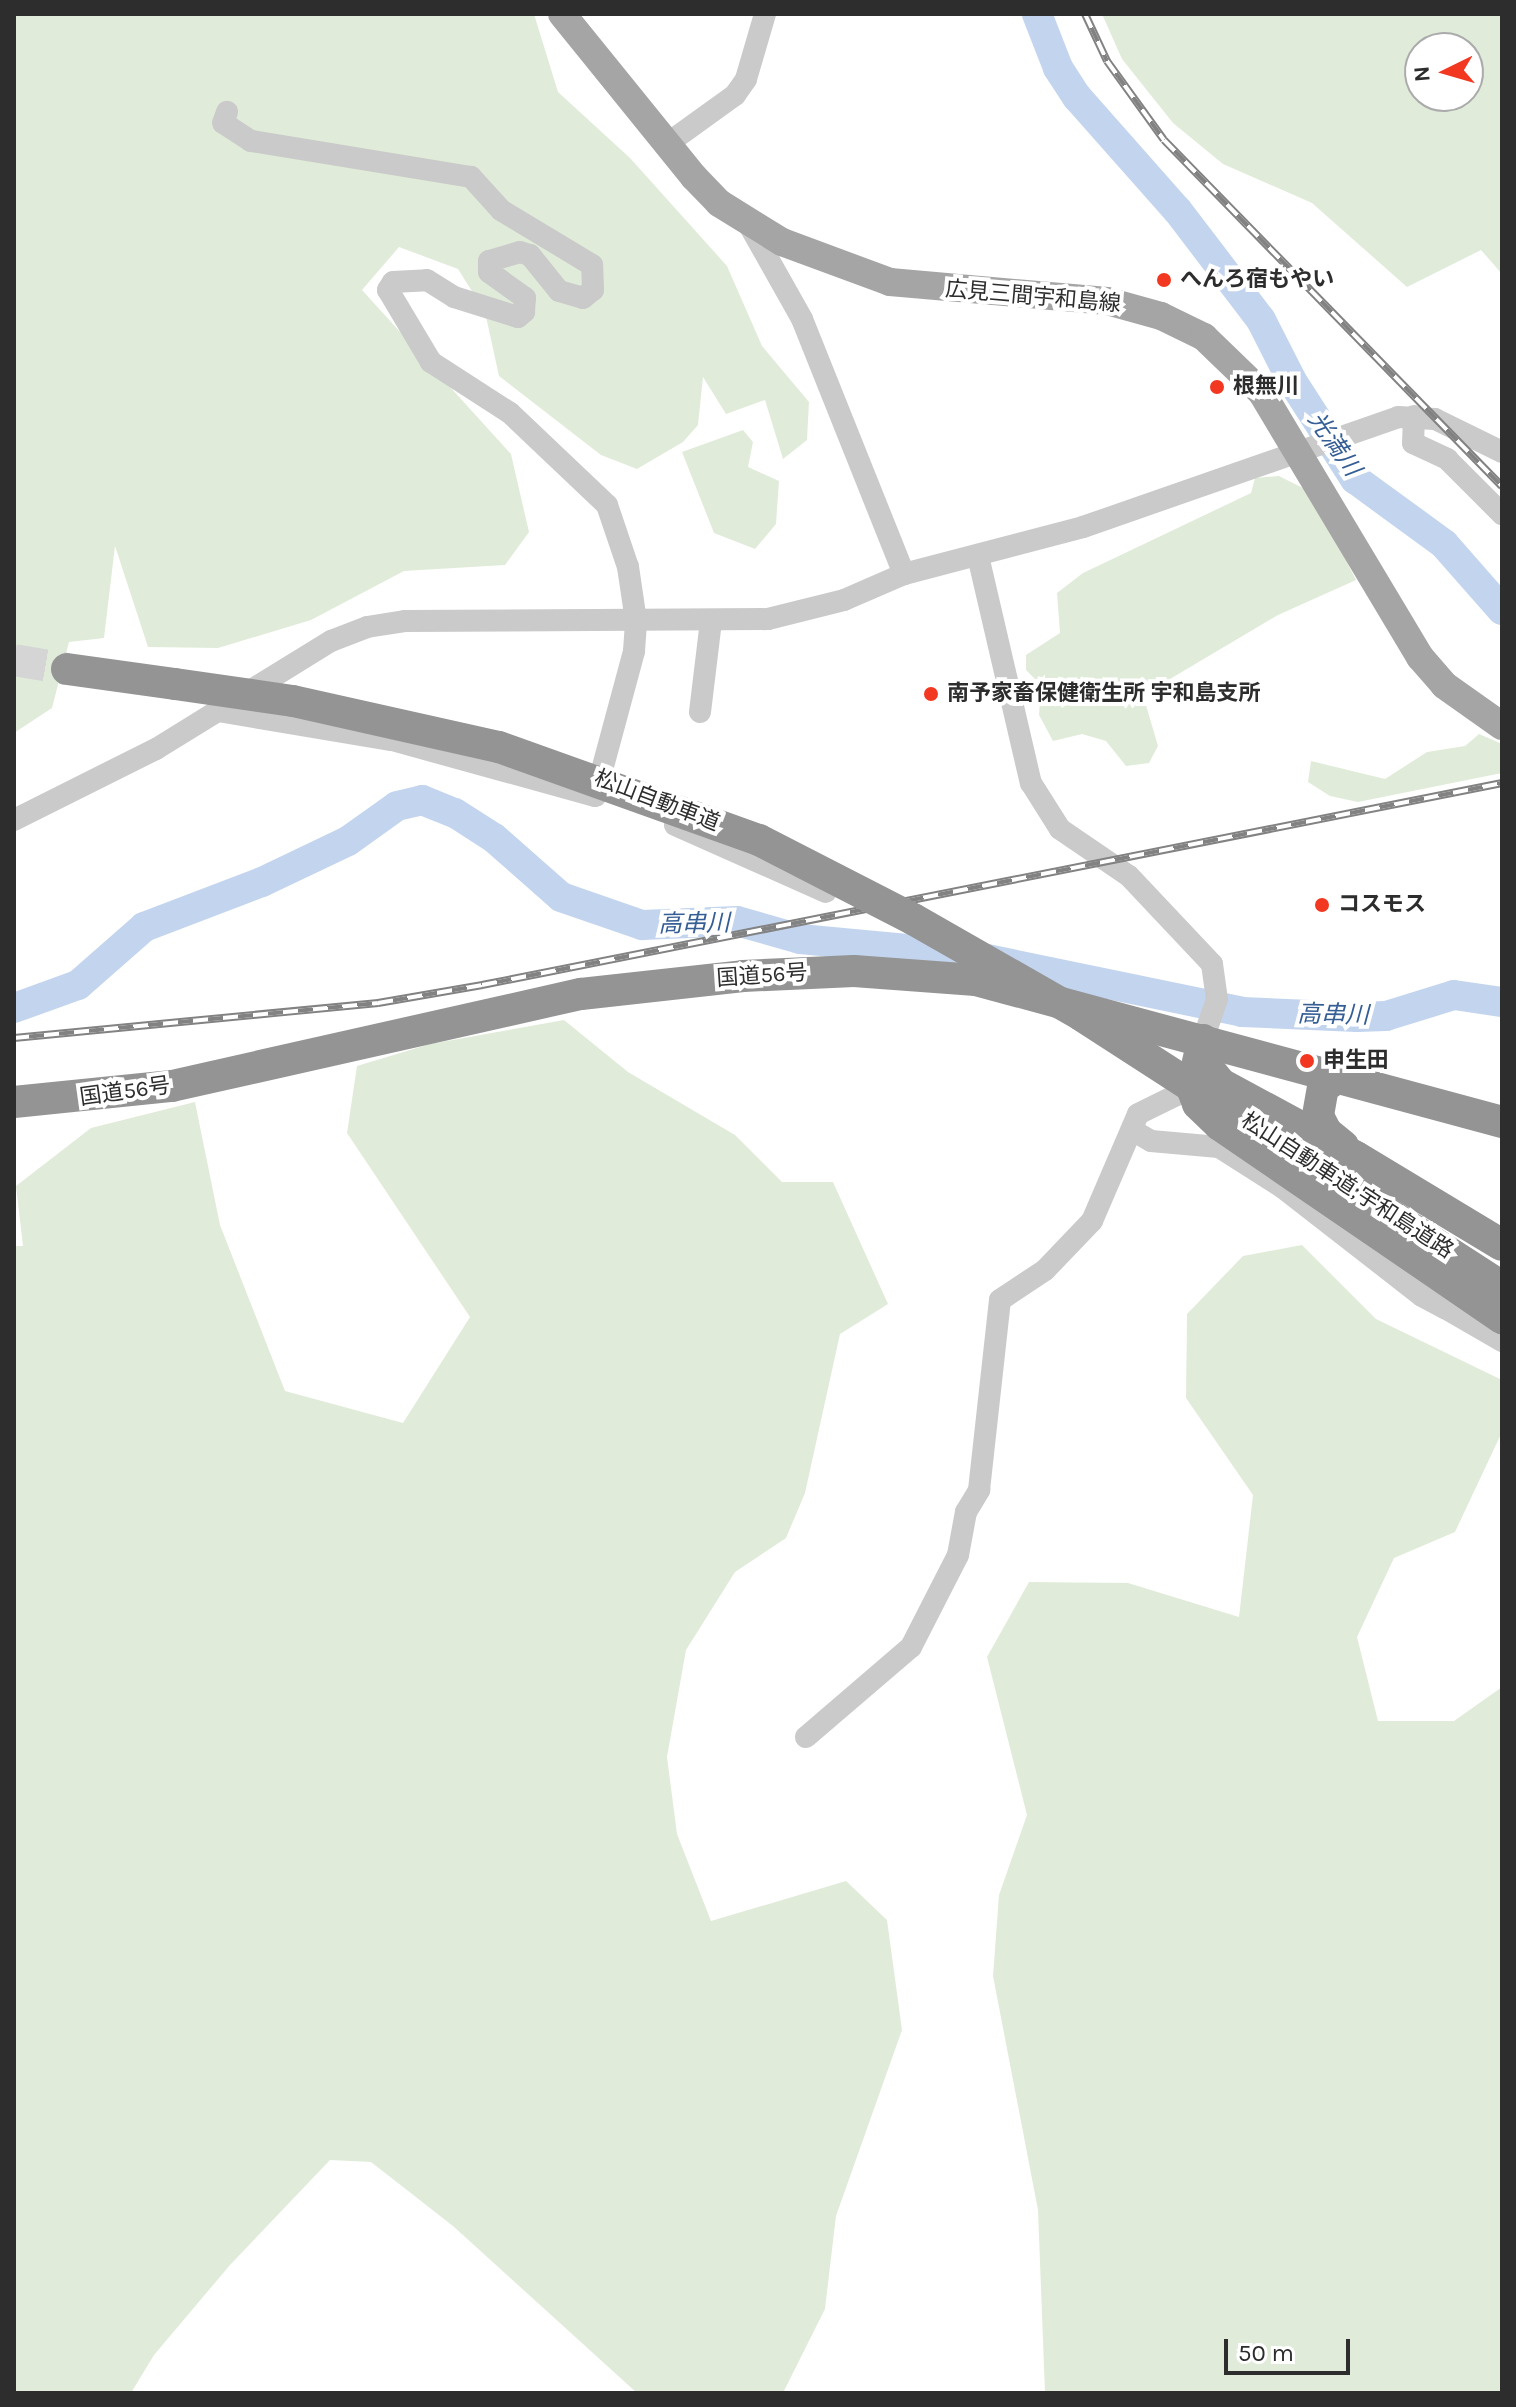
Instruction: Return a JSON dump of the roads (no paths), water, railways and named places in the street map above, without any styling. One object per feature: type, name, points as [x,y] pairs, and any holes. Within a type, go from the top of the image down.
[{"type":"highway","name":"松山自動車道","points":[[67,669],[293,701],[499,747],[698,816],[814,866],[913,919],[1199,1084]]},
{"type":"highway","name":"国道56号","points":[[14,1102],[172,1086],[538,1002],[743,976],[854,971],[976,980],[1206,1031],[1502,1122]]},
{"type":"highway","points":[[1206,1031],[1198,1104],[1220,1125],[1502,1318]]},
{"type":"highway","points":[[1342,1075],[1323,1087],[1318,1116],[1326,1132],[1356,1157]]},
{"type":"highway","points":[[1199,1084],[1356,1157],[1502,1245]]},
{"type":"highway","name":"松山自動車道;宇和島道路","points":[[1199,1084],[1502,1287]]},
{"type":"main road","name":"広見三間宇和島線","points":[[562,14],[719,203],[748,223],[818,259],[890,282],[1107,301],[1185,325],[1247,374],[1320,444],[1420,657],[1444,685],[1502,726]]},
{"type":"street","points":[[667,144],[735,95],[746,79],[765,14]]},
{"type":"street","points":[[227,112],[223,123],[251,141],[471,177],[501,210],[592,265],[593,290],[583,298],[559,291],[530,255],[520,252],[489,261],[489,272],[525,298],[524,312],[518,317],[454,297],[427,280],[393,282],[388,290],[431,362],[510,413],[607,505],[628,567],[636,621],[634,651],[595,796]]},
{"type":"street","points":[[748,223],[802,319],[904,574]]},
{"type":"street","points":[[1414,416],[1413,443],[1447,459],[1502,514]]},
{"type":"street","points":[[14,820],[156,749],[331,641],[367,627],[405,621],[768,619],[818,608],[904,574],[1083,527],[1320,444],[1414,416],[1459,428],[1502,452]]},
{"type":"street","points":[[978,556],[1031,783],[1060,829],[1112,861],[1175,920],[1212,964],[1217,999],[1206,1031]]},
{"type":"street","points":[[700,712],[711,621]]},
{"type":"street","points":[[218,711],[392,740],[595,796],[676,825],[826,892]]},
{"type":"street","points":[[806,1737],[911,1647],[958,1555],[966,1512],[979,1490],[995,1310],[1000,1300],[1045,1270],[1092,1221],[1138,1114],[1199,1084]]},
{"type":"street","points":[[1132,1130],[1151,1141],[1219,1147],[1282,1187],[1502,1341]]},
{"type":"waterway","name":"光満川","points":[[1037,14],[1058,68],[1077,97],[1178,211],[1261,320],[1292,381],[1355,479],[1444,544],[1502,610]]},
{"type":"waterway","name":"高串川","points":[[14,1008],[78,985],[144,927],[262,882],[348,841],[397,806],[422,800],[455,813],[494,838],[561,897],[642,925],[737,921],[800,939],[963,954],[1242,1012],[1386,1016],[1454,995],[1502,1002]]},
{"type":"tunnel","points":[[14,660],[67,669]]},
{"type":"railway","points":[[1085,14],[1107,61],[1164,140],[1502,486]]},
{"type":"railway","points":[[14,1038],[378,1003],[1502,783]]},
{"type":"place","name":"へんろ宿もやい","points":[[1164,280]]},
{"type":"place","name":"根無川","points":[[1217,387]]},
{"type":"place","name":"南予家畜保健衛生所 宇和島支所","points":[[931,694]]},
{"type":"place","name":"コスモス","points":[[1322,905]]},
{"type":"place","name":"申生田","points":[[1307,1061]]}]
